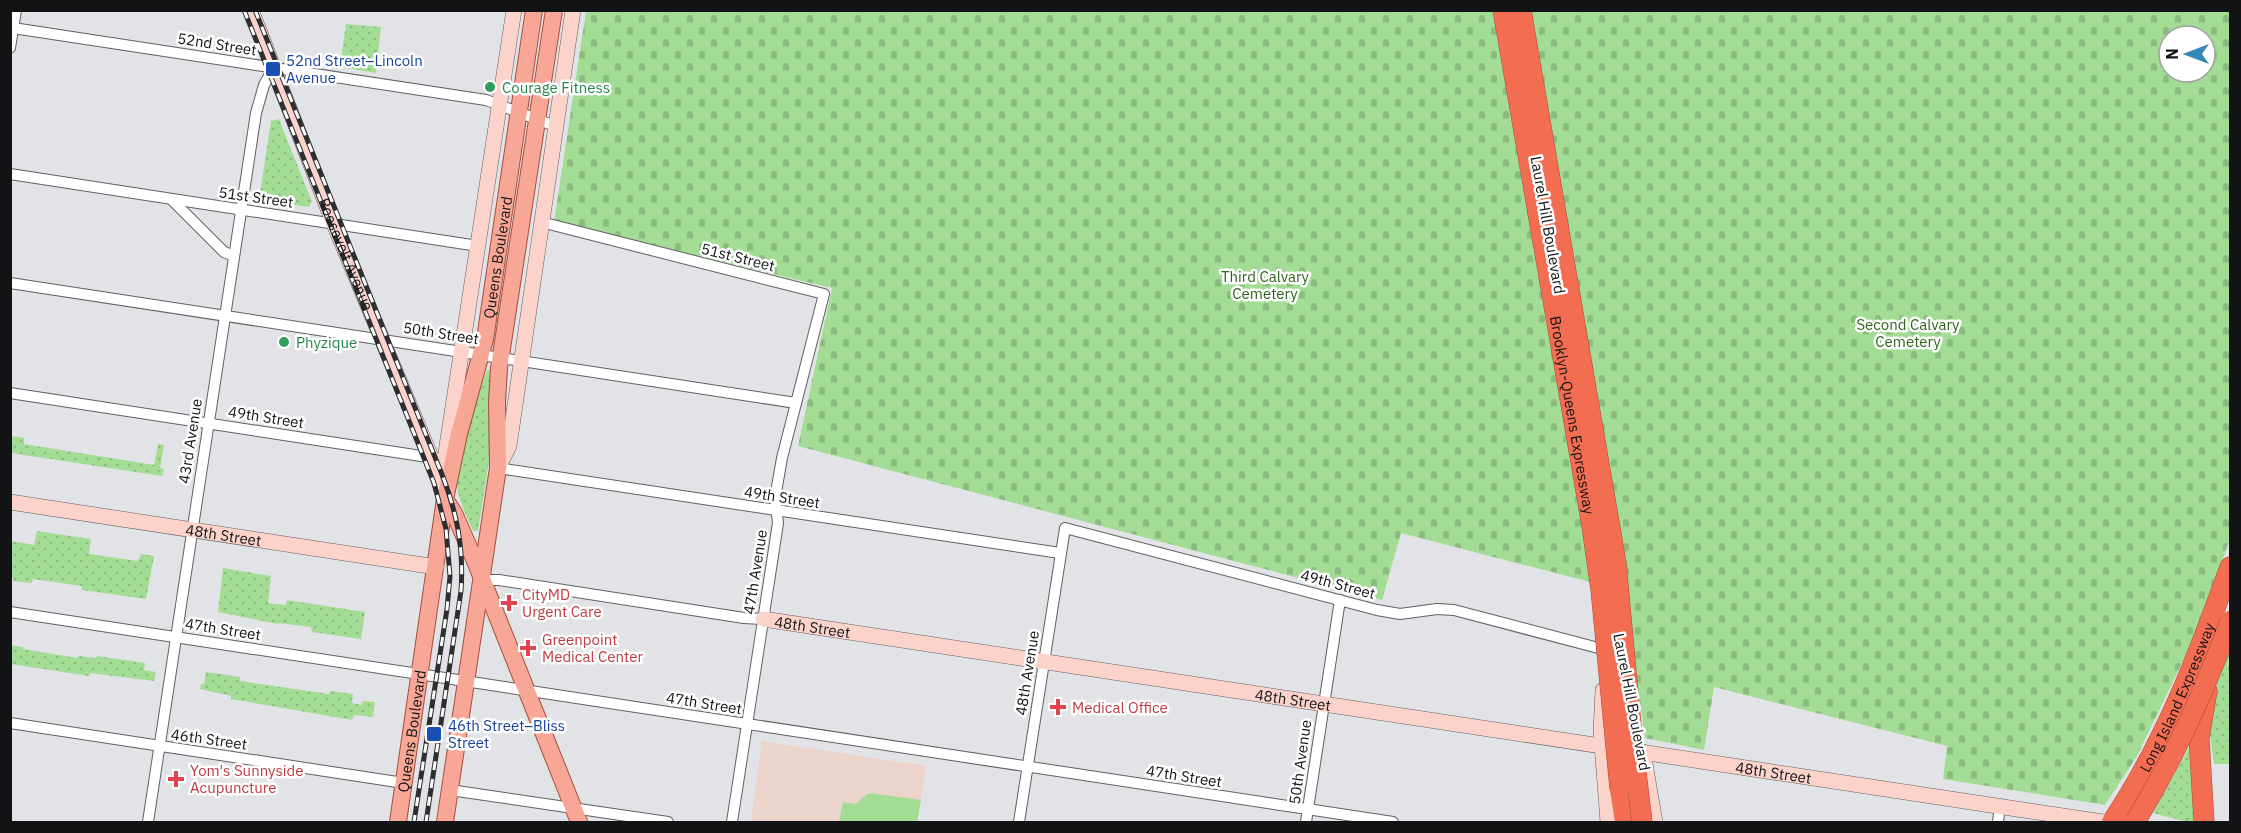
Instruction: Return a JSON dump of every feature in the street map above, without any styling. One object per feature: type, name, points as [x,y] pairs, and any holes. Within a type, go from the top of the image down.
[{"type":"highway","name":"Brooklyn-Queens Expressway","points":[[1503,10],[1597,559],[1624,822]]},
{"type":"highway","name":"Brooklyn-Queens Expressway","points":[[1521,10],[1616,563],[1642,822]]},
{"type":"highway","name":"Long Island Expressway","points":[[2112,822],[2167,728],[2193,667],[2230,567]]},
{"type":"highway","points":[[2118,822],[2140,788],[2186,700],[2230,582]]},
{"type":"highway","points":[[2128,822],[2178,734],[2200,686],[2230,604]]},
{"type":"highway","name":"Long Island Expressway","points":[[2135,822],[2165,771],[2187,726],[2230,621]]},
{"type":"highway","points":[[2204,822],[2199,738],[2216,644]]},
{"type":"main road","name":"Queens Boulevard","points":[[398,822],[445,499],[459,434],[482,354],[534,10]]},
{"type":"main road","name":"Queens Boulevard","points":[[445,822],[498,468],[497,394],[501,358],[554,10]]},
{"type":"main road","points":[[445,499],[454,513],[482,580],[576,815]]},
{"type":"street","points":[[10,48],[16,10]]},
{"type":"street","name":"Roosevelt Avenue","points":[[251,10],[334,224],[382,339],[438,458],[445,499]]},
{"type":"street","name":"Queens Boulevard","points":[[438,458],[461,351],[514,10]]},
{"type":"street","name":"Queens Boulevard","points":[[498,468],[508,446],[573,10]]},
{"type":"street","name":"Laurel Hill Boulevard","points":[[1510,10],[1608,582],[1655,822]]},
{"type":"street","name":"52nd Street","points":[[14,28],[486,100],[555,126]]},
{"type":"street","name":"43rd Avenue","points":[[148,822],[256,109],[264,85],[274,67]]},
{"type":"street","name":"51st Street","points":[[10,174],[478,246]]},
{"type":"street","points":[[172,200],[224,252],[234,256]]},
{"type":"street","name":"51st Street","points":[[541,222],[824,294]]},
{"type":"street","name":"50th Street","points":[[10,283],[796,403]]},
{"type":"street","name":"47th Avenue","points":[[732,822],[778,524],[775,498],[780,467],[824,294]]},
{"type":"street","name":"49th Street","points":[[10,393],[438,458]]},
{"type":"street","name":"49th Street","points":[[498,468],[1060,553]]},
{"type":"street","name":"48th Street","points":[[10,502],[436,567]]},
{"type":"street","name":"49th Street","points":[[1065,528],[1394,614],[1437,609],[1454,610],[1606,650]]},
{"type":"street","name":"48th Avenue","points":[[1019,822],[1065,528]]},
{"type":"street","name":"48th Street","points":[[482,580],[499,580],[744,618],[1044,660],[2103,822]]},
{"type":"street","name":"Laurel Hill Boulevard","points":[[1602,745],[1608,582]]},
{"type":"street","name":"50th Avenue","points":[[1306,822],[1340,600]]},
{"type":"street","name":"47th Street","points":[[10,612],[1393,822]]},
{"type":"street","name":"46th Street","points":[[10,723],[404,783]]},
{"type":"street","points":[[1602,745],[1608,822]]},
{"type":"street","points":[[450,790],[576,815],[668,822]]},
{"type":"street","points":[[1998,822],[2000,806]]},
{"type":"shaded area","points":[[762,741],[926,766],[917,822],[751,821]]},
{"type":"green space","name":"Third Calvary Cemetery","points":[[586,11],[1495,11],[1594,583],[1401,533],[1382,600],[798,446],[832,288],[554,222]]},
{"type":"green space","name":"Second Calvary Cemetery","points":[[1525,11],[2230,11],[2230,539],[2194,638],[2137,756],[2105,805],[1943,779],[1947,746],[1714,687],[1704,750],[1645,738],[1627,612]]},
{"type":"green space","points":[[346,24],[381,27],[376,73],[340,67]]},
{"type":"green space","points":[[279,119],[312,202],[309,207],[263,200],[260,194],[271,121]]},
{"type":"green space","points":[[488,369],[491,372],[490,455],[478,531],[473,531],[463,509],[457,486],[470,426]]},
{"type":"green space","points":[[11,436],[24,438],[24,444],[154,465],[158,444],[164,445],[160,468],[164,469],[162,476],[11,453]]},
{"type":"green space","points":[[37,531],[91,539],[89,554],[138,561],[141,554],[154,556],[146,599],[82,590],[82,586],[33,579],[32,583],[13,581],[11,541],[34,545]]},
{"type":"green space","points":[[223,568],[271,576],[268,603],[286,605],[287,600],[365,612],[361,639],[312,632],[311,627],[278,624],[218,612]]},
{"type":"green space","points":[[2230,636],[2230,764],[2214,764],[2209,728],[2217,671]]},
{"type":"green space","points":[[11,645],[77,658],[79,656],[96,658],[97,656],[145,663],[144,670],[156,672],[154,681],[90,673],[89,676],[11,664]]},
{"type":"green space","points":[[206,672],[240,677],[240,681],[329,694],[330,691],[353,694],[352,703],[361,705],[363,701],[375,702],[373,717],[354,715],[352,720],[231,699],[231,696],[200,689],[201,684],[204,684]]},
{"type":"green space","points":[[2196,735],[2200,822],[2187,822],[2153,813]]},
{"type":"green space","points":[[869,793],[921,800],[917,822],[839,822],[843,802],[855,804]]},
{"type":"railway","points":[[244,10],[434,483],[446,529],[450,576],[447,609],[414,822]]},
{"type":"railway","points":[[255,10],[441,472],[458,530],[461,591],[426,822]]},
{"type":"place","name":"52nd Street–Lincoln Avenue","points":[[273,69]]},
{"type":"place","name":"Courage Fitness","points":[[490,87]]},
{"type":"place","name":"Phyzique","points":[[284,342]]},
{"type":"place","name":"CityMD Urgent Care","points":[[509,603]]},
{"type":"place","name":"Greenpoint Medical Center","points":[[528,648]]},
{"type":"place","name":"Medical Office","points":[[1058,707]]},
{"type":"place","name":"46th Street–Bliss Street","points":[[434,734]]},
{"type":"place","name":"Yom's Sunnyside Acupuncture","points":[[176,779]]}]
